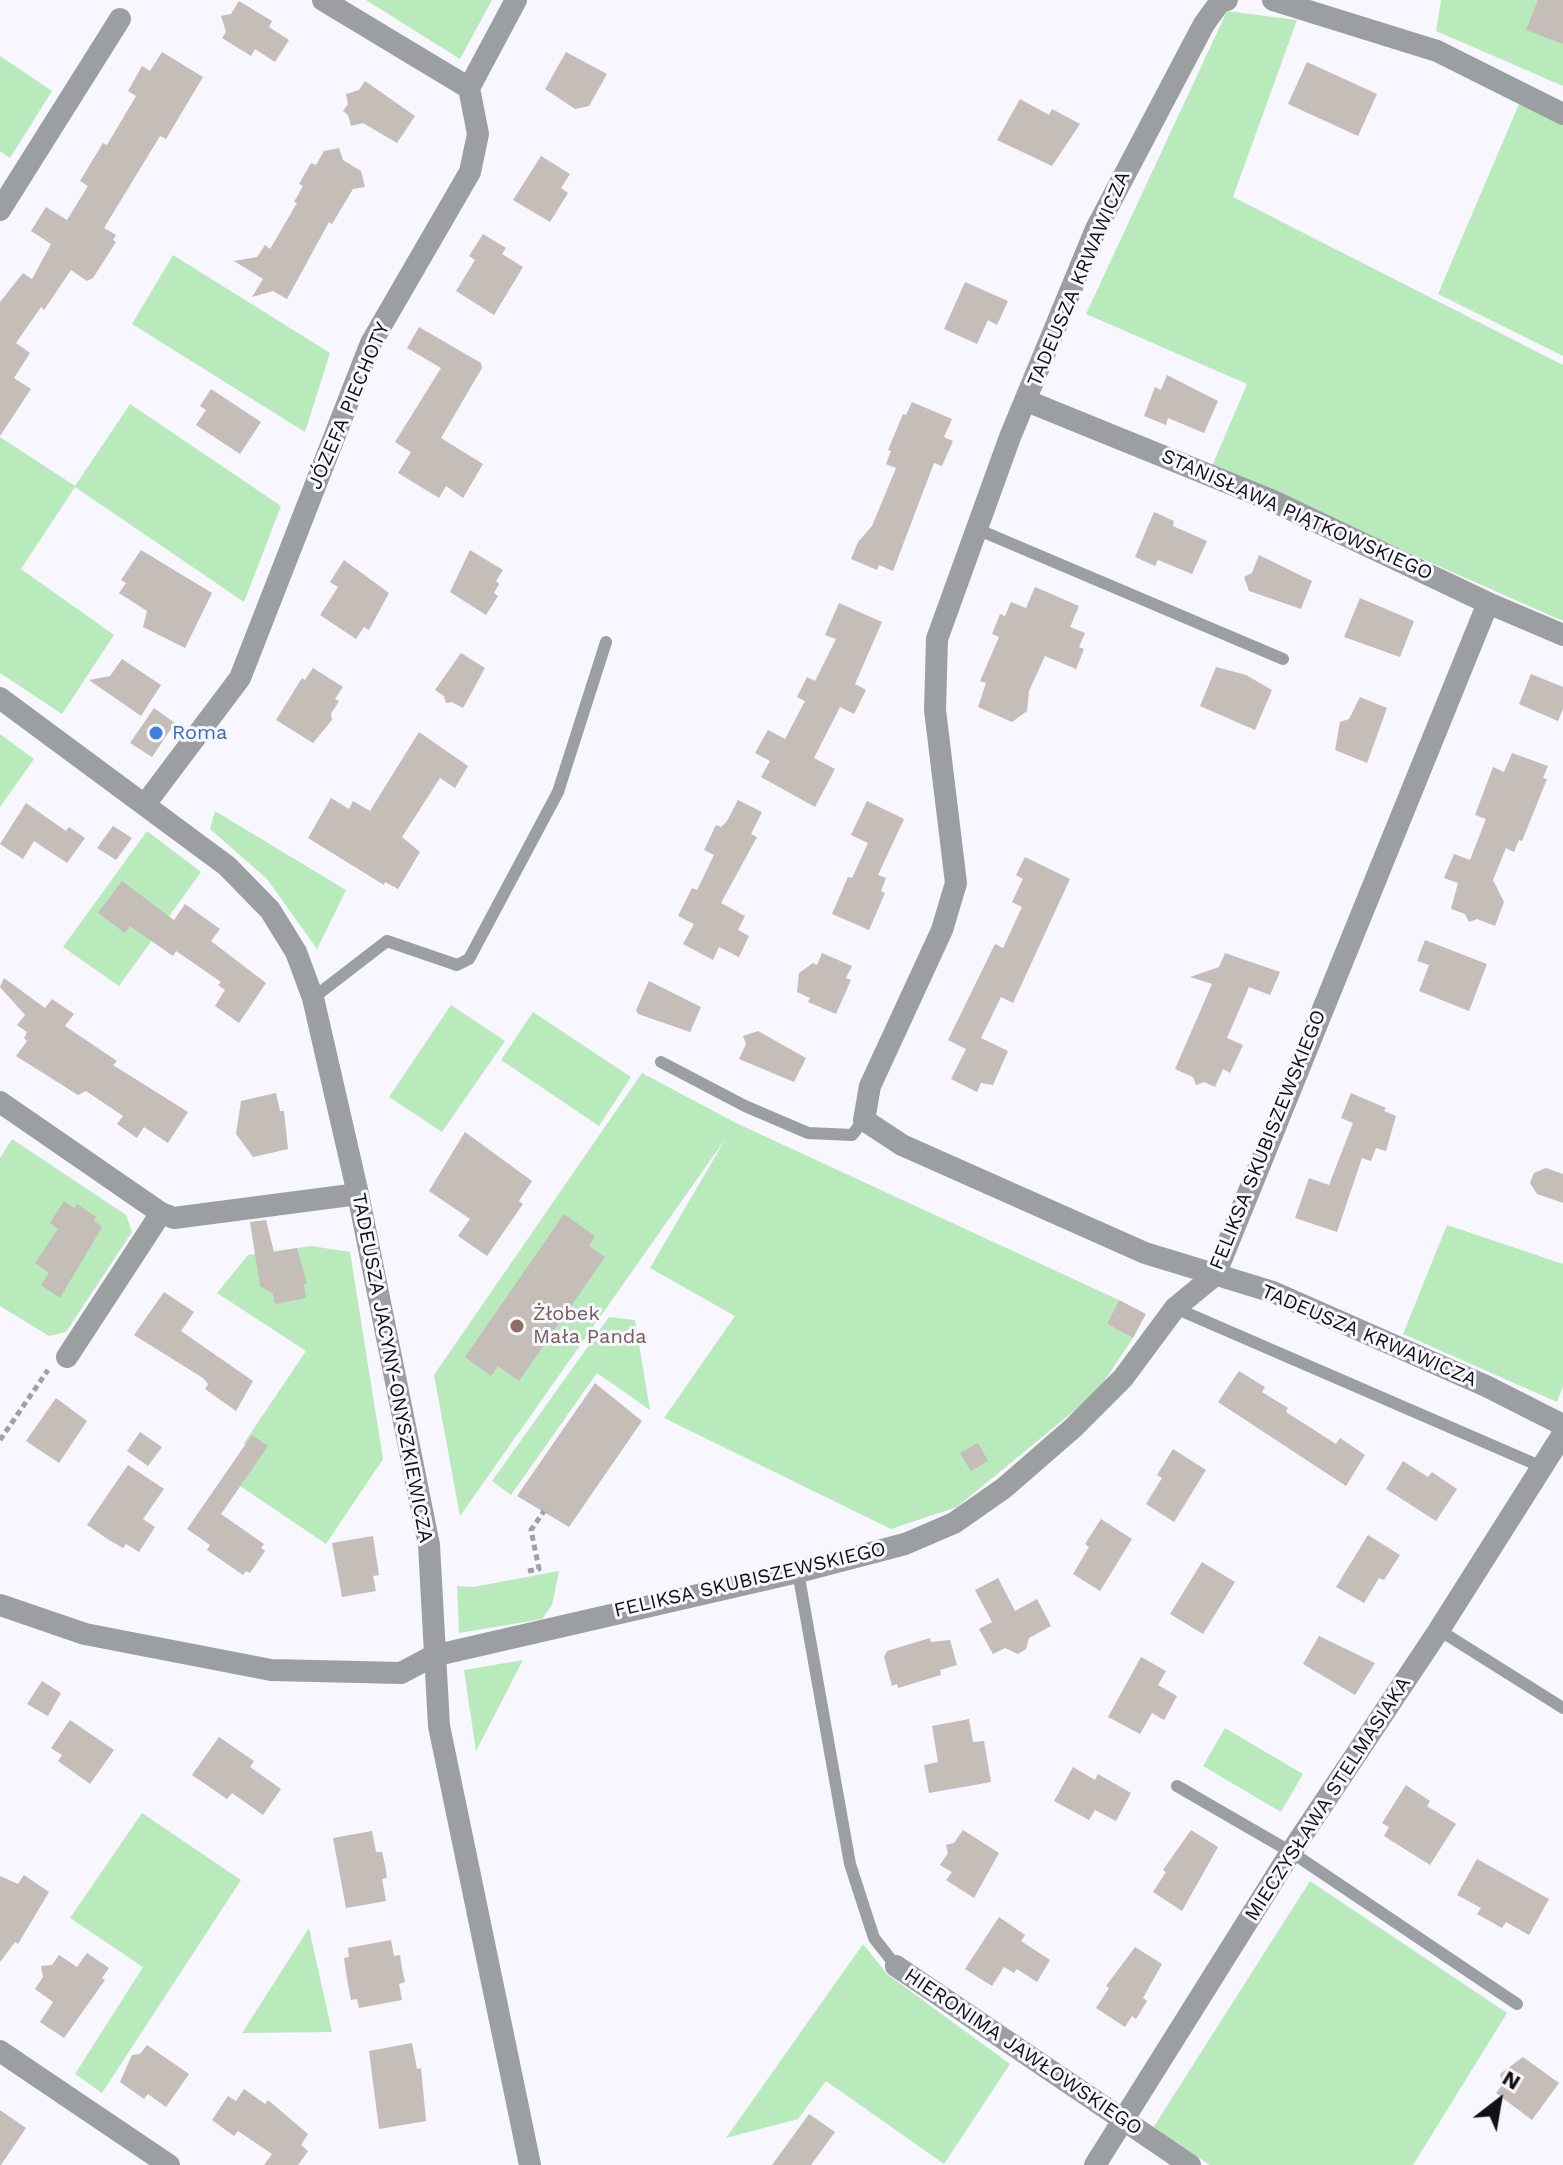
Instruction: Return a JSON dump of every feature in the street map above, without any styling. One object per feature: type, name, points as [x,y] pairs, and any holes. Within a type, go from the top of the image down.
[{"type":"street","points":[[323,0],[469,88],[516,0]]},
{"type":"street","name":"TADEUSZA KRWAWICZA","points":[[1227,0],[1220,2],[1204,24],[1109,204],[1010,437],[979,530],[937,639],[935,710],[956,883],[942,930],[870,1086],[864,1120],[902,1145],[1043,1209],[1145,1253],[1273,1292],[1486,1386],[1563,1425]]},
{"type":"street","points":[[1273,0],[1437,51],[1563,114]]},
{"type":"street","points":[[0,210],[120,19]]},
{"type":"street","name":"JÓZEFA PIECHOTY","points":[[146,803],[240,678],[371,343],[470,172],[478,134],[469,88]]},
{"type":"street","name":"STANISŁAWA PIĄTKOWSKIEGO","points":[[1027,401],[1273,501],[1488,603],[1563,635]]},
{"type":"street","name":"FELIKSA SKUBISZEWSKIEGO","points":[[0,1605],[85,1634],[271,1670],[401,1673],[433,1656],[798,1572],[905,1544],[954,1523],[992,1497],[1073,1428],[1123,1378],[1175,1308],[1215,1275],[1488,603]]},
{"type":"street","name":"TADEUSZA JACYNY-ONYSZKIEWICZA","points":[[0,698],[146,803],[227,866],[270,910],[296,952],[313,998],[358,1194],[429,1545],[439,1726],[530,2165]]},
{"type":"street","points":[[0,1102],[161,1213],[174,1218],[358,1194]]},
{"type":"street","points":[[67,1357],[161,1213]]},
{"type":"street","name":"MIECZYSŁAWA STELMASIAKA","points":[[1095,2165],[1291,1852],[1439,1630],[1563,1434]]},
{"type":"street","name":"HIERONIMA JAWŁOWSKIEGO","points":[[896,1966],[1190,2165]]},
{"type":"street","points":[[0,2051],[169,2165]]},
{"type":"lane","points":[[979,530],[1283,659]]},
{"type":"lane","points":[[313,998],[387,941],[457,965],[469,959],[557,794],[606,642]]},
{"type":"lane","points":[[661,1062],[745,1106],[808,1133],[852,1135],[864,1120]]},
{"type":"lane","points":[[1175,1308],[1542,1467]]},
{"type":"lane","points":[[798,1572],[850,1864],[874,1938],[896,1966]]},
{"type":"lane","points":[[1439,1630],[1563,1708]]},
{"type":"lane","points":[[1177,1786],[1291,1852],[1517,2004]]},
{"type":"path","points":[[0,1440],[53,1361],[67,1357]]},
{"type":"path","points":[[528,1571],[539,1569],[531,1530],[544,1511]]},
{"type":"green space","points":[[366,0],[492,0],[460,59]]},
{"type":"green space","points":[[1441,0],[1563,0],[1563,86],[1436,31]]},
{"type":"green space","points":[[1227,11],[1297,20],[1233,197],[1563,365],[1563,621],[1212,466],[1247,384],[1086,314]]},
{"type":"green space","points":[[0,56],[52,91],[10,158],[0,151]]},
{"type":"green space","points":[[1519,104],[1563,124],[1563,356],[1438,294]]},
{"type":"green space","points":[[173,255],[330,353],[305,432],[132,324]]},
{"type":"green space","points":[[130,404],[281,506],[244,602],[75,487],[21,569],[114,635],[62,714],[0,673],[0,437],[75,486]]},
{"type":"green space","points":[[0,734],[34,759],[0,807]]},
{"type":"green space","points":[[215,811],[346,890],[317,949],[267,879],[210,829]]},
{"type":"green space","points":[[147,831],[201,872],[119,986],[63,947]]},
{"type":"green space","points":[[451,1005],[505,1041],[442,1132],[389,1097]]},
{"type":"green space","points":[[533,1012],[631,1077],[599,1126],[501,1060]]},
{"type":"green space","points":[[642,1073],[736,1123],[1119,1300],[1107,1324],[1133,1338],[1097,1392],[957,1507],[891,1529],[664,1418],[735,1316],[650,1268],[726,1138],[460,1516],[434,1375]]},
{"type":"green space","points":[[12,1139],[126,1215],[132,1232],[66,1332],[49,1336],[0,1306],[0,1158]]},
{"type":"green space","points":[[1447,1225],[1563,1264],[1563,1386],[1557,1402],[1403,1334]]},
{"type":"green space","points":[[311,1246],[350,1252],[383,1459],[326,1544],[240,1486],[261,1455],[244,1443],[306,1351],[217,1293],[248,1255]]},
{"type":"green space","points":[[609,1317],[635,1320],[650,1410],[597,1373],[511,1495],[492,1481]]},
{"type":"green space","points":[[559,1571],[552,1605],[542,1619],[459,1633],[457,1586],[473,1587]]},
{"type":"green space","points":[[523,1660],[476,1751],[464,1670]]},
{"type":"green space","points":[[1225,1728],[1303,1774],[1281,1812],[1203,1766]]},
{"type":"green space","points":[[142,1813],[241,1880],[102,2093],[75,2074],[143,1967],[70,1918]]},
{"type":"green space","points":[[1310,1881],[1507,2013],[1413,2165],[1210,2165],[1153,2128]]},
{"type":"green space","points":[[309,1928],[332,2032],[242,2033]]},
{"type":"green space","points":[[863,1944],[887,1974],[1010,2064],[944,2164],[826,2081],[798,2119],[726,2138]]},
{"type":"building","points":[[1538,0],[1563,0],[1563,44],[1526,30]]},
{"type":"building","points":[[239,1],[272,21],[269,27],[289,40],[275,62],[255,49],[251,56],[222,38],[226,32],[221,16],[231,14]]},
{"type":"building","points":[[162,52],[203,77],[166,139],[160,136],[104,228],[116,235],[113,240],[116,242],[93,278],[87,281],[71,270],[44,310],[41,307],[16,343],[30,353],[14,378],[31,389],[0,436],[0,302],[23,273],[32,279],[51,244],[31,231],[46,207],[67,220],[88,186],[80,181],[103,143],[107,145],[136,96],[128,91],[142,66],[150,71]]},
{"type":"building","points":[[566,52],[607,74],[589,106],[575,109],[545,89]]},
{"type":"building","points":[[1307,62],[1377,94],[1358,136],[1288,104]]},
{"type":"building","points":[[365,81],[415,116],[397,143],[363,123],[351,126],[348,115],[343,111],[348,104],[346,94],[359,90]]},
{"type":"building","points":[[1020,99],[1049,115],[1052,109],[1080,124],[1052,166],[997,140]]},
{"type":"building","points":[[339,148],[343,160],[361,171],[365,187],[353,189],[332,224],[329,222],[287,299],[273,291],[252,297],[263,279],[234,261],[257,257],[265,245],[270,249],[297,203],[294,202],[303,186],[299,184],[311,163],[316,165],[324,151]]},
{"type":"building","points":[[541,156],[570,174],[561,188],[568,193],[550,222],[513,200]]},
{"type":"building","points":[[483,234],[506,248],[502,254],[523,267],[494,315],[456,291],[475,260],[469,256]]},
{"type":"building","points":[[965,282],[1008,301],[997,325],[988,320],[977,344],[944,329]]},
{"type":"building","points":[[419,327],[481,363],[482,368],[441,438],[483,464],[463,498],[446,486],[439,498],[398,473],[411,452],[395,442],[441,368],[407,348]]},
{"type":"building","points":[[1167,375],[1218,401],[1204,433],[1168,418],[1166,425],[1144,416],[1155,387],[1161,390]]},
{"type":"building","points":[[211,389],[261,422],[240,454],[196,425],[206,410],[200,406]]},
{"type":"building","points":[[912,402],[952,419],[944,437],[953,441],[942,466],[934,463],[893,571],[879,565],[877,570],[851,559],[858,542],[872,526],[896,468],[886,464],[891,451],[888,450],[903,414],[906,415]]},
{"type":"building","points":[[1154,512],[1174,521],[1173,526],[1207,541],[1192,574],[1158,560],[1155,566],[1135,557]]},
{"type":"building","points":[[141,550],[212,593],[185,648],[143,627],[147,611],[119,593],[126,583],[121,580]]},
{"type":"building","points":[[470,550],[503,570],[496,581],[499,584],[494,593],[498,596],[486,615],[450,592]]},
{"type":"building","points":[[1259,555],[1312,581],[1301,609],[1249,591],[1244,577],[1252,573]]},
{"type":"building","points":[[344,560],[389,593],[369,630],[364,627],[356,639],[320,615],[338,587],[330,582]]},
{"type":"building","points":[[1035,587],[1079,606],[1070,627],[1085,633],[1079,647],[1084,649],[1076,669],[1045,656],[1029,691],[1027,711],[1012,722],[978,707],[986,683],[980,681],[999,637],[992,634],[1000,614],[1005,616],[1011,602],[1026,608]]},
{"type":"building","points":[[1360,598],[1414,621],[1400,657],[1344,637]]},
{"type":"building","points":[[839,603],[882,622],[855,684],[866,690],[854,714],[840,707],[814,758],[835,769],[815,807],[761,777],[770,761],[755,753],[768,730],[785,739],[805,701],[797,697],[807,677],[815,681],[836,639],[825,635]]},
{"type":"building","points":[[461,653],[485,668],[463,708],[452,702],[446,703],[444,696],[435,690]]},
{"type":"building","points":[[122,659],[161,685],[141,716],[89,680],[110,676]]},
{"type":"building","points":[[1216,667],[1246,675],[1272,690],[1255,730],[1200,706]]},
{"type":"building","points":[[313,668],[343,687],[335,699],[339,701],[331,714],[332,720],[313,743],[276,720],[302,678],[305,680]]},
{"type":"building","points":[[1531,674],[1563,687],[1563,709],[1558,721],[1519,704]]},
{"type":"building","points":[[1360,697],[1387,708],[1367,763],[1335,750],[1340,722],[1349,719]]},
{"type":"building","points":[[154,708],[175,723],[152,757],[130,743]]},
{"type":"building","points":[[419,732],[468,766],[455,788],[440,778],[402,837],[420,852],[398,889],[385,882],[384,885],[308,838],[331,798],[349,809],[353,801],[370,811]]},
{"type":"building","points":[[1512,753],[1548,766],[1543,778],[1547,779],[1522,841],[1519,840],[1514,852],[1506,848],[1493,880],[1504,902],[1495,926],[1477,919],[1469,922],[1465,914],[1451,909],[1458,883],[1444,878],[1454,854],[1470,860],[1486,819],[1475,815],[1493,767],[1504,772]]},
{"type":"building","points":[[738,800],[762,812],[751,834],[757,837],[721,903],[745,916],[738,930],[749,936],[739,957],[719,947],[713,960],[683,944],[694,924],[678,916],[692,888],[697,890],[714,855],[704,850],[716,825],[721,827],[727,821]]},
{"type":"building","points":[[867,801],[904,819],[878,875],[886,878],[881,891],[885,893],[869,930],[832,914],[848,877],[852,878],[868,843],[851,835]]},
{"type":"building","points":[[26,803],[66,831],[69,827],[85,838],[67,863],[34,841],[23,859],[0,844]]},
{"type":"building","points":[[113,826],[132,838],[116,860],[97,848]]},
{"type":"building","points":[[1025,857],[1070,879],[1013,1003],[1001,997],[981,1038],[1008,1051],[993,1085],[981,1083],[977,1092],[951,1079],[966,1049],[948,1040],[995,944],[1003,948],[1022,907],[1012,902],[1023,879],[1016,875]]},
{"type":"building","points":[[122,881],[174,920],[185,904],[220,929],[211,941],[266,983],[239,1023],[215,1006],[225,990],[218,985],[221,982],[176,951],[173,956],[130,926],[125,933],[98,913]]},
{"type":"building","points":[[1425,940],[1487,964],[1469,1011],[1419,991],[1429,965],[1417,961]]},
{"type":"building","points":[[822,953],[852,966],[846,978],[851,980],[836,1014],[808,1002],[810,998],[797,992],[799,973],[813,963],[817,965]]},
{"type":"building","points":[[1225,953],[1280,972],[1270,995],[1249,987],[1227,1038],[1243,1045],[1230,1073],[1223,1069],[1215,1087],[1204,1082],[1196,1085],[1193,1077],[1175,1069],[1212,984],[1190,977],[1219,967]]},
{"type":"building","points":[[4,978],[45,1008],[52,999],[74,1014],[65,1026],[117,1061],[113,1065],[188,1112],[168,1143],[144,1127],[137,1138],[117,1124],[123,1116],[86,1091],[78,1095],[16,1056],[27,1041],[24,1038],[27,1032],[17,1025],[25,1015],[0,987]]},
{"type":"building","points":[[649,981],[701,1007],[690,1032],[638,1014],[636,1010]]},
{"type":"building","points":[[758,1031],[806,1058],[794,1082],[739,1059],[746,1044],[743,1036]]},
{"type":"building","points":[[276,1093],[280,1111],[284,1111],[288,1149],[253,1157],[236,1134],[241,1101]]},
{"type":"building","points":[[1351,1093],[1386,1108],[1384,1111],[1396,1116],[1386,1151],[1376,1148],[1371,1161],[1362,1158],[1337,1232],[1295,1218],[1309,1178],[1329,1185],[1353,1123],[1341,1118]]},
{"type":"building","points":[[465,1132],[532,1181],[519,1201],[523,1204],[487,1256],[458,1236],[470,1219],[429,1191]]},
{"type":"building","points":[[1546,1168],[1563,1174],[1563,1203],[1537,1194],[1530,1183],[1534,1173]]},
{"type":"building","points":[[64,1201],[74,1208],[77,1204],[96,1217],[94,1221],[102,1227],[60,1298],[41,1285],[49,1273],[35,1263],[58,1229],[50,1223]]},
{"type":"building","points":[[564,1214],[595,1236],[589,1246],[605,1257],[519,1381],[498,1366],[491,1376],[465,1357]]},
{"type":"building","points":[[266,1220],[274,1252],[297,1248],[307,1284],[304,1284],[306,1298],[275,1304],[273,1294],[260,1286],[250,1222]]},
{"type":"building","points":[[164,1292],[194,1312],[181,1331],[253,1381],[236,1411],[205,1389],[208,1384],[203,1378],[134,1335]]},
{"type":"building","points":[[1119,1300],[1146,1314],[1133,1338],[1107,1324]]},
{"type":"building","points":[[1239,1371],[1265,1387],[1262,1392],[1288,1408],[1286,1412],[1336,1444],[1340,1438],[1365,1455],[1346,1486],[1218,1402]]},
{"type":"building","points":[[595,1383],[642,1421],[569,1527],[517,1496]]},
{"type":"building","points":[[56,1398],[87,1421],[59,1463],[26,1441]]},
{"type":"building","points":[[140,1432],[162,1447],[148,1466],[127,1451]]},
{"type":"building","points":[[252,1435],[268,1446],[221,1514],[264,1544],[261,1548],[265,1551],[250,1573],[246,1571],[243,1575],[207,1550],[210,1545],[187,1529]]},
{"type":"building","points":[[978,1443],[988,1461],[971,1471],[960,1453]]},
{"type":"building","points":[[1173,1449],[1206,1470],[1174,1522],[1146,1504],[1162,1478],[1157,1475]]},
{"type":"building","points":[[1403,1461],[1428,1477],[1432,1472],[1457,1489],[1436,1521],[1386,1489]]},
{"type":"building","points":[[128,1465],[164,1489],[143,1519],[155,1527],[139,1552],[126,1544],[123,1548],[87,1525]]},
{"type":"building","points":[[1101,1519],[1132,1539],[1100,1591],[1073,1574],[1089,1547],[1085,1544]]},
{"type":"building","points":[[1368,1535],[1400,1555],[1384,1580],[1379,1578],[1364,1603],[1336,1587]]},
{"type":"building","points":[[373,1536],[379,1575],[373,1576],[376,1591],[342,1597],[332,1543]]},
{"type":"building","points":[[1202,1562],[1235,1582],[1203,1634],[1170,1614]]},
{"type":"building","points":[[998,1578],[1015,1611],[1037,1599],[1051,1626],[1029,1638],[1026,1649],[1018,1654],[1005,1648],[993,1654],[979,1629],[992,1622],[975,1590]]},
{"type":"building","points":[[1319,1636],[1375,1663],[1355,1695],[1303,1664]]},
{"type":"building","points":[[930,1638],[931,1642],[950,1640],[957,1665],[940,1670],[941,1675],[898,1688],[897,1684],[892,1686],[884,1657],[887,1651]]},
{"type":"building","points":[[1141,1657],[1166,1671],[1158,1685],[1177,1696],[1164,1720],[1152,1713],[1140,1734],[1108,1717]]},
{"type":"building","points":[[42,1681],[61,1693],[48,1716],[27,1704]]},
{"type":"building","points":[[969,1719],[973,1742],[984,1741],[991,1782],[929,1793],[924,1765],[938,1762],[932,1726]]},
{"type":"building","points":[[70,1720],[114,1750],[90,1784],[58,1761],[62,1755],[51,1748]]},
{"type":"building","points":[[219,1737],[254,1761],[250,1767],[281,1789],[263,1815],[232,1793],[227,1799],[192,1775]]},
{"type":"building","points":[[1073,1767],[1095,1780],[1098,1774],[1131,1793],[1116,1821],[1095,1810],[1089,1820],[1054,1801]]},
{"type":"building","points":[[1406,1785],[1430,1801],[1427,1806],[1456,1824],[1430,1865],[1384,1836],[1389,1827],[1382,1823]]},
{"type":"building","points":[[963,1830],[999,1853],[974,1898],[946,1880],[952,1872],[940,1865],[948,1853],[946,1845],[954,1843]]},
{"type":"building","points":[[1191,1830],[1218,1847],[1182,1911],[1153,1892],[1166,1872],[1163,1870]]},
{"type":"building","points":[[372,1831],[376,1852],[382,1852],[385,1865],[387,1878],[382,1879],[386,1901],[346,1908],[333,1838]]},
{"type":"building","points":[[1477,1859],[1549,1899],[1529,1935],[1506,1922],[1502,1928],[1477,1914],[1481,1908],[1457,1895]]},
{"type":"building","points":[[24,1875],[49,1892],[18,1944],[15,1942],[0,1962],[0,1876],[18,1884]]},
{"type":"building","points":[[999,1917],[1025,1935],[1021,1941],[1050,1960],[1037,1982],[1017,1969],[1014,1973],[1004,1967],[992,1986],[965,1969]]},
{"type":"building","points":[[391,1940],[394,1956],[400,1955],[405,1982],[399,1984],[402,2000],[359,2008],[357,1999],[351,2000],[347,1979],[344,1958],[349,1957],[348,1948]]},
{"type":"building","points":[[1135,1947],[1162,1964],[1143,1998],[1147,2001],[1136,2019],[1132,2016],[1125,2027],[1096,2008],[1109,1988],[1106,1986]]},
{"type":"building","points":[[87,1953],[109,1968],[102,1978],[105,1980],[64,2038],[40,2022],[53,2002],[35,1989],[43,1977],[41,1966],[52,1965],[59,1955],[77,1967]]},
{"type":"building","points":[[412,2043],[417,2069],[421,2068],[426,2121],[379,2129],[369,2051]]},
{"type":"building","points":[[147,2045],[189,2074],[166,2107],[148,2094],[144,2099],[120,2082],[132,2055],[140,2054]]},
{"type":"building","points":[[1523,2057],[1559,2083],[1532,2120],[1496,2093],[1502,2085],[1500,2074]]},
{"type":"building","points":[[244,2089],[265,2104],[268,2100],[308,2134],[301,2145],[308,2151],[298,2165],[264,2165],[272,2154],[238,2131],[234,2136],[212,2120],[228,2096],[236,2101]]},
{"type":"building","points":[[0,2110],[26,2128],[1,2165],[0,2165]]},
{"type":"building","points":[[809,2114],[835,2132],[811,2165],[772,2165]]},
{"type":"place","name":"Roma","points":[[156,733]]},
{"type":"place","name":"Żłobek Mała Panda","points":[[517,1326]]}]
